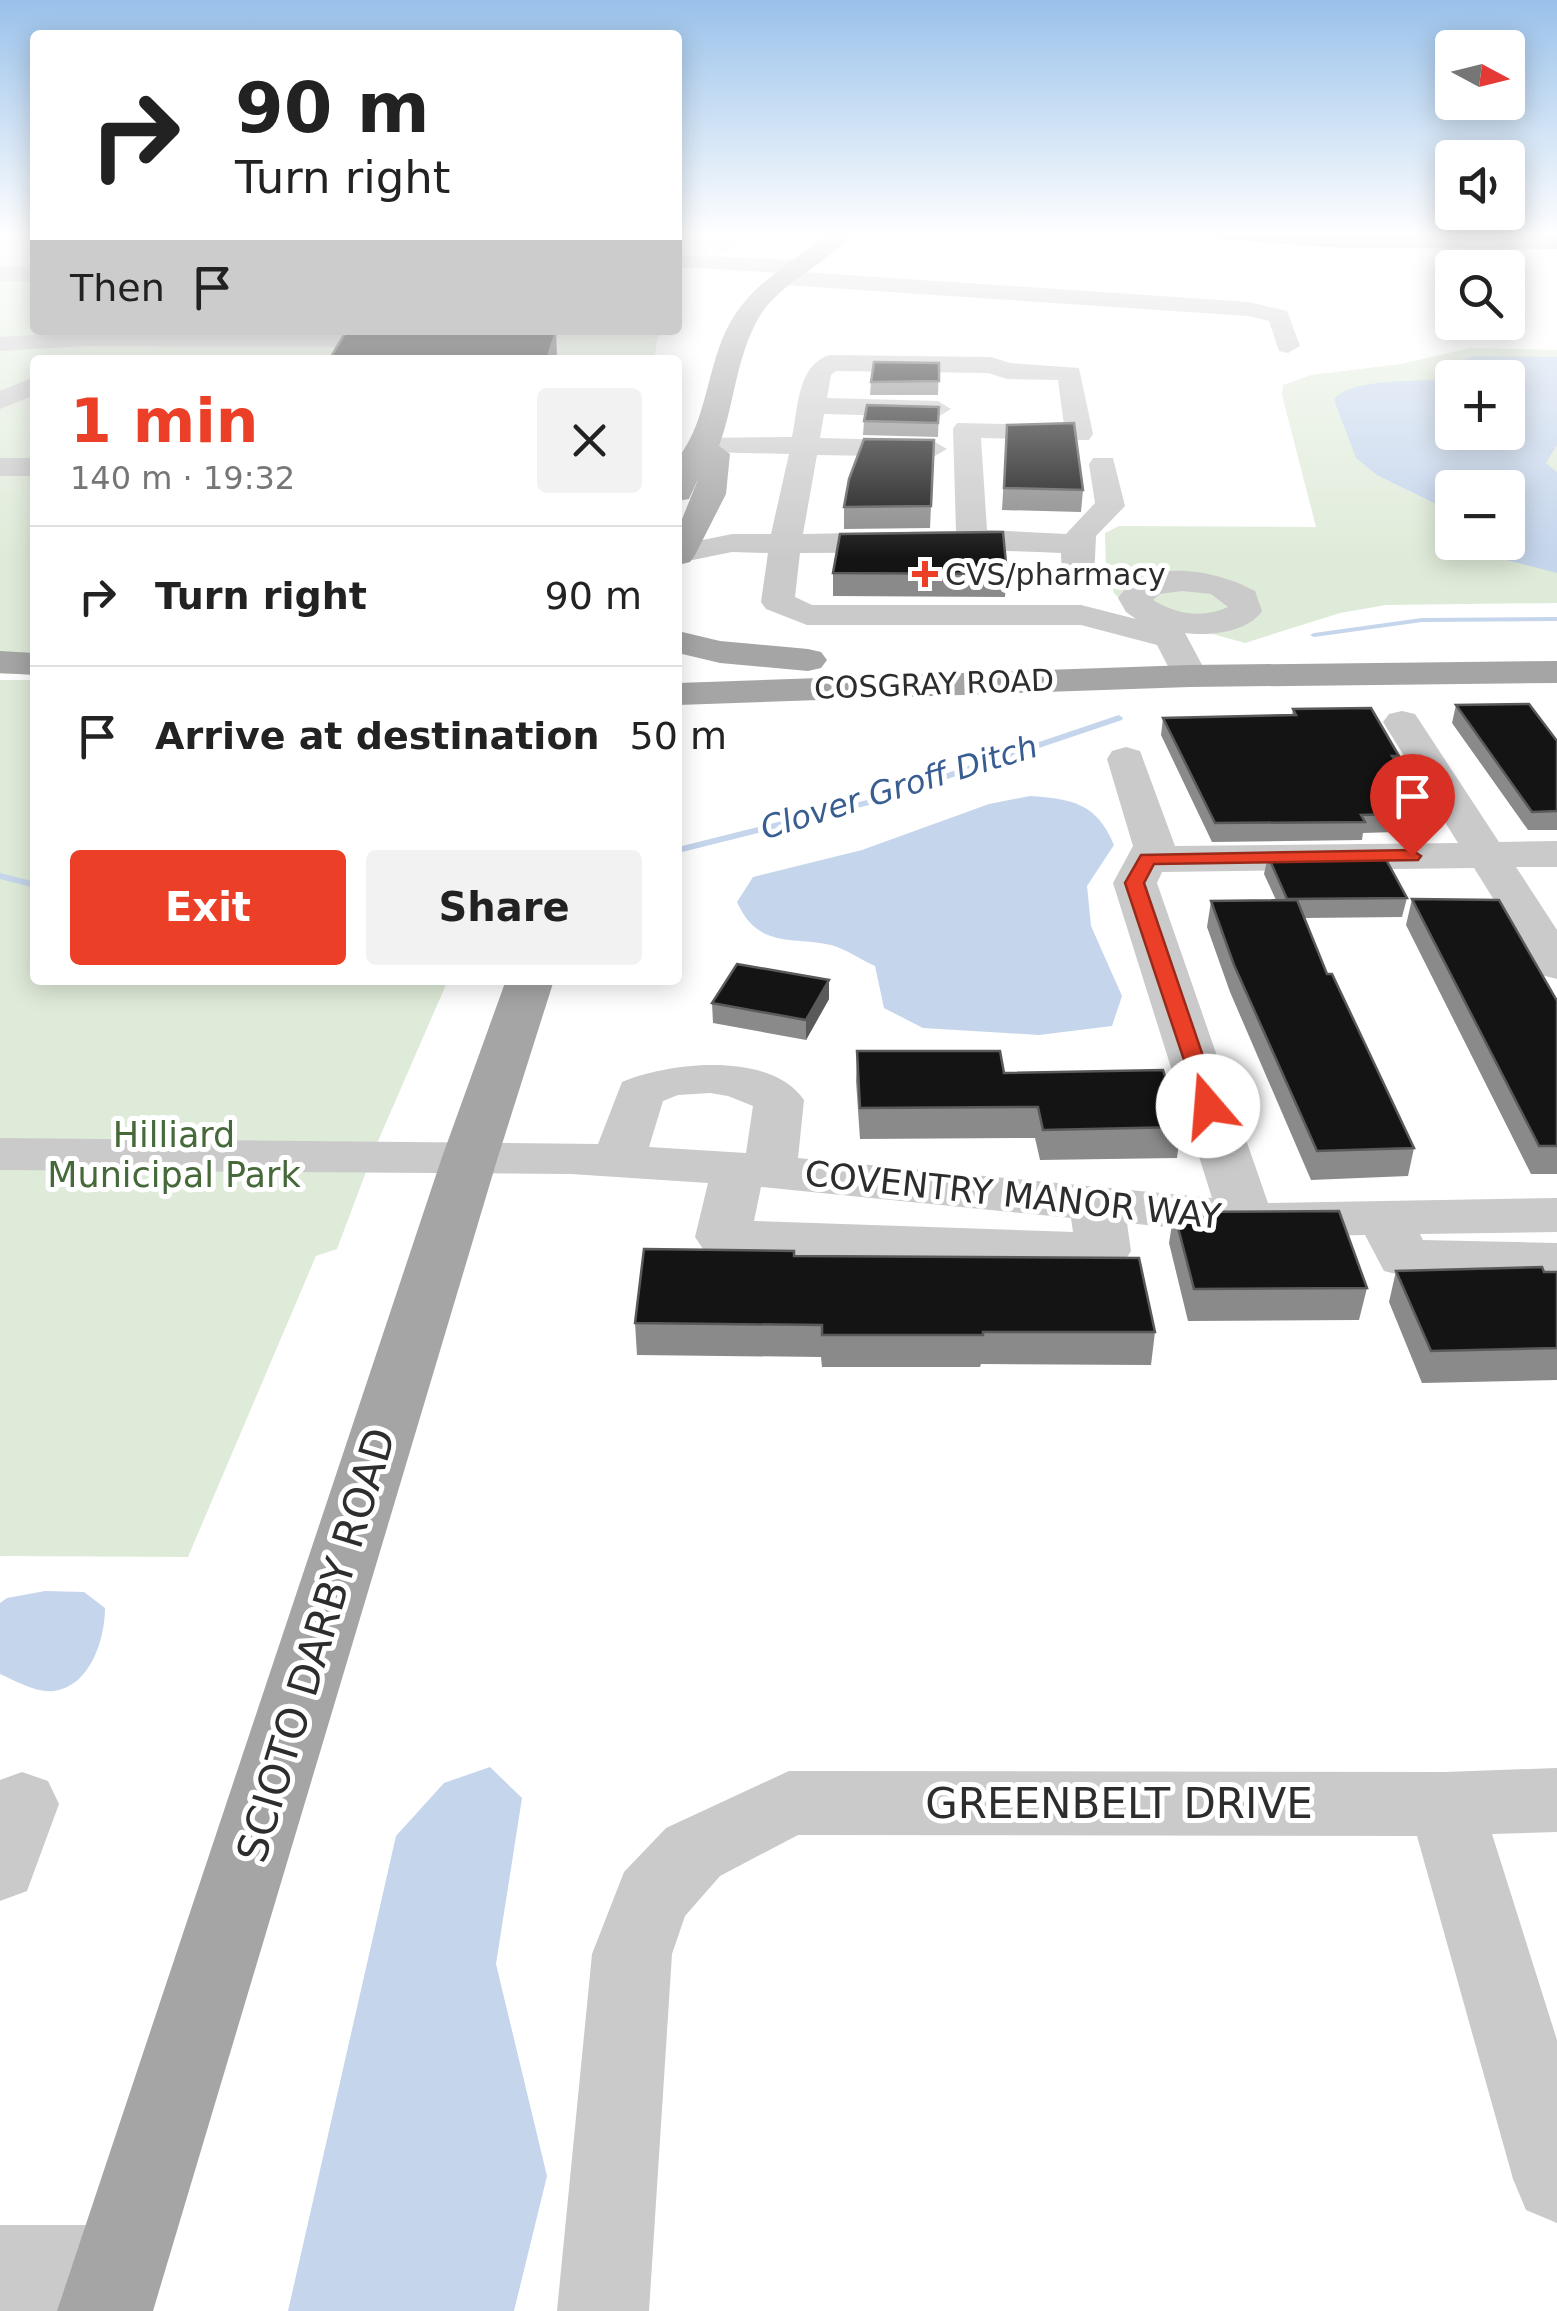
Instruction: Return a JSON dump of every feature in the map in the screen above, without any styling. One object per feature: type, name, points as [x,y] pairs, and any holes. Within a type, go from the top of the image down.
[{"type":"main road","points":[[682,482],[690,462],[706,444],[735,344]]},
{"type":"main road","points":[[682,548],[700,521],[711,494],[717,456],[706,444]]},
{"type":"main road","points":[[0,634],[30,636]]},
{"type":"main road","name":"COSGRAY ROAD","points":[[682,643],[720,652],[870,666]]},
{"type":"main road","points":[[0,662],[30,664]]},
{"type":"main road","name":"COSGRAY ROAD","points":[[682,664],[1190,676]]},
{"type":"main road","name":"COSGRAY ROAD","points":[[682,694],[1190,676],[1557,672]]},
{"type":"main road","name":"SCIOTO DARBY ROAD","points":[[112,2290],[469,1160],[528,985]]},
{"type":"street","points":[[812,406],[968,430],[1079,434],[1070,373],[1007,371],[991,366],[830,362],[818,372],[785,544],[778,602],[807,615],[1081,615],[1175,630],[1190,676]]},
{"type":"street","points":[[706,444],[805,447],[968,430],[1010,411],[1007,371]]},
{"type":"street","points":[[6,412],[30,390]]},
{"type":"street","points":[[968,430],[972,539]]},
{"type":"street","points":[[1081,615],[1075,544],[1086,524],[1110,506],[1103,464]]},
{"type":"street","points":[[0,467],[30,467]]},
{"type":"street","points":[[682,553],[732,543],[920,544],[972,539],[1075,544]]},
{"type":"street","points":[[1402,722],[1557,965]]},
{"type":"street","points":[[1126,759],[1154,846],[1134,883],[1246,1218]]},
{"type":"street","points":[[1148,858],[1557,854]]},
{"type":"street","points":[[620,1161],[640,1093],[664,1080],[701,1078],[754,1084],[780,1100],[723,1237],[1104,1251],[1097,1204]]},
{"type":"street","name":"COVENTRY MANOR WAY","points":[[0,1154],[620,1161],[754,1169],[1246,1218],[1557,1214]]},
{"type":"street","points":[[1384,1218],[1404,1258],[1557,1262]]},
{"type":"street","name":"GREENBELT DRIVE","points":[[603,2311],[632,1954],[652,1896],[693,1852],[789,1803],[1445,1804],[1557,1800]]},
{"type":"street","points":[[1445,1804],[1557,2179]]},
{"type":"street","points":[[0,2270],[112,2290]]},
{"type":"green space","points":[[0,344],[657,344],[655,355],[30,355],[30,674],[0,674]]},
{"type":"green space","points":[[1470,348],[1557,350],[1557,603],[1386,605],[1340,613],[1245,643],[1130,611],[1114,593],[1106,570],[1105,533],[1119,526],[1316,527],[1282,395],[1283,385],[1311,375],[1401,364]]},
{"type":"green space","name":"Hilliard Municipal Park","points":[[0,680],[30,680],[30,985],[446,985],[375,1148],[337,1249],[316,1256],[188,1557],[0,1556]]},
{"type":"water","points":[[1473,356],[1557,357],[1557,445],[1546,463],[1557,472],[1557,573],[1507,560],[1525,560],[1525,470],[1435,470],[1435,504],[1377,475],[1356,458],[1334,400],[1342,393],[1369,384],[1435,379],[1435,450],[1525,450],[1525,360],[1462,360]]},
{"type":"water","points":[[1030,796],[1081,806],[1100,820],[1114,845],[1087,886],[1091,926],[1122,996],[1112,1026],[1039,1035],[923,1028],[884,1008],[875,966],[831,945],[765,934],[745,917],[737,902],[753,877],[862,850],[989,804]]},
{"type":"water","points":[[45,1591],[84,1592],[105,1608],[93,1659],[78,1680],[54,1691],[33,1688],[0,1674],[0,1603],[7,1598]]},
{"type":"water","points":[[490,1767],[522,1798],[496,1964],[547,2176],[514,2311],[288,2311],[396,1836],[444,1783]]},
{"type":"building","points":[[339,344],[552,344],[549,355],[332,355]]},
{"type":"building","points":[[874,362],[939,363],[939,381],[871,382]]},
{"type":"building","points":[[867,405],[939,407],[938,423],[864,421]]},
{"type":"building","points":[[1074,423],[1083,490],[1004,488],[1007,425]]},
{"type":"building","points":[[864,439],[934,440],[931,506],[844,507],[849,479]]},
{"type":"building","points":[[1003,532],[1007,574],[833,573],[840,534]]},
{"type":"building","points":[[1529,704],[1557,741],[1557,811],[1532,812],[1456,705]]},
{"type":"building","points":[[1371,708],[1399,756],[1392,756],[1431,813],[1361,815],[1365,822],[1215,823],[1163,718],[1296,715],[1293,709]]},
{"type":"building","points":[[1383,854],[1407,898],[1287,899],[1268,856]]},
{"type":"building","points":[[1412,899],[1499,900],[1557,1001],[1557,1146],[1539,1146]]},
{"type":"building","points":[[1297,900],[1327,974],[1332,974],[1414,1148],[1317,1151],[1234,965],[1211,901]]},
{"type":"building","points":[[737,964],[829,980],[806,1020],[712,1003]]},
{"type":"building","points":[[857,1051],[1000,1051],[1004,1073],[1163,1070],[1181,1127],[1043,1130],[1038,1107],[860,1108]]},
{"type":"building","points":[[1339,1211],[1367,1288],[1194,1289],[1174,1212]]},
{"type":"building","points":[[644,1249],[794,1251],[794,1256],[1139,1258],[1155,1332],[822,1335],[822,1325],[635,1323]]},
{"type":"building","points":[[1542,1267],[1544,1272],[1557,1272],[1557,1348],[1431,1351],[1396,1271]]},
{"type":"waterway","name":"Clover Groff Ditch","points":[[1314,635],[1422,620],[1557,619]]},
{"type":"waterway","name":"Clover Groff Ditch","points":[[682,849],[870,802],[1119,718]]},
{"type":"waterway","name":"Clover Groff Ditch","points":[[0,876],[30,884]]},
{"type":"place","name":"CVS/pharmacy","points":[[925,574]]},
{"type":"route","points":[[1208,1106],[1134,883],[1148,858],[1412,856]]}]
